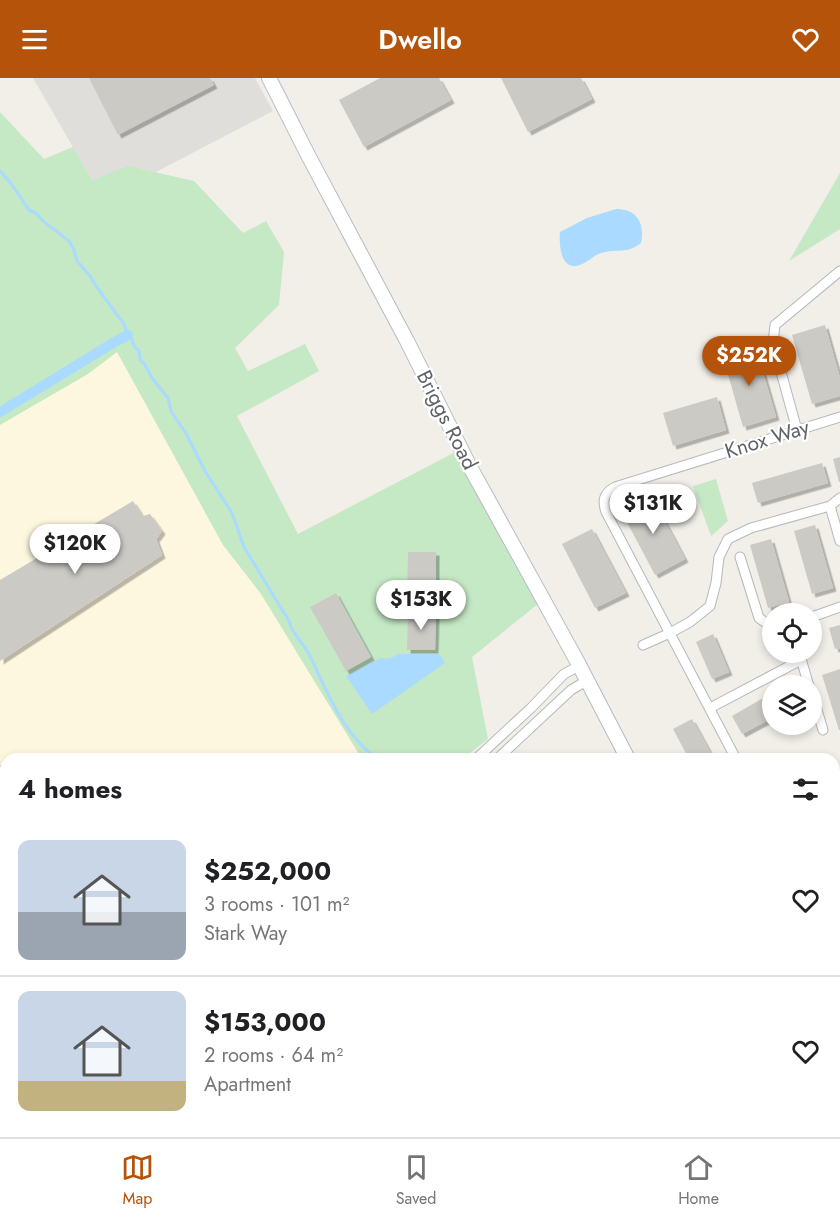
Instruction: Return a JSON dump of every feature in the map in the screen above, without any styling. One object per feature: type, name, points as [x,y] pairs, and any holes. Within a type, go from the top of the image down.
[{"type":"street","name":"Briggs Road","points":[[269,78],[407,341],[469,465],[625,753]]},
{"type":"street","points":[[797,430],[773,343],[775,325],[840,271]]},
{"type":"street","name":"Knox Way","points":[[670,633],[606,512],[603,504],[604,496],[615,487],[840,417]]},
{"type":"street","points":[[643,645],[690,622],[710,606],[719,557],[728,539],[751,528],[830,506],[840,498]]},
{"type":"street","points":[[830,506],[840,541]]},
{"type":"street","points":[[740,556],[759,618],[762,620]]},
{"type":"street","points":[[822,613],[840,607]]},
{"type":"street","points":[[670,633],[733,753]]},
{"type":"street","points":[[710,708],[788,663]]},
{"type":"street","points":[[482,753],[564,674],[579,666]]},
{"type":"street","points":[[503,753],[571,690],[586,681]]},
{"type":"shaded area","points":[[33,78],[255,78],[273,111],[156,172],[128,167],[92,180]]},
{"type":"shaded area","points":[[0,117],[380,753],[0,753]]},
{"type":"green space","points":[[0,112],[44,159],[73,147],[92,180],[128,166],[194,181],[243,233],[266,221],[284,252],[279,305],[235,348],[248,371],[305,344],[319,371],[237,416],[298,534],[465,447],[543,600],[472,657],[488,739],[470,753],[358,753],[261,594],[223,545],[117,352],[88,374],[0,425]]},
{"type":"green space","points":[[840,173],[840,229],[789,261]]},
{"type":"green space","points":[[716,479],[728,521],[711,536],[693,486]]},
{"type":"water","points":[[616,209],[634,214],[638,218],[642,229],[641,243],[630,249],[601,253],[576,266],[567,263],[562,254],[560,232],[587,218]]},
{"type":"water","points":[[397,654],[439,654],[445,663],[372,714],[346,676],[380,658],[394,657]]},
{"type":"building","points":[[89,78],[210,78],[214,85],[118,135]]},
{"type":"building","points":[[380,78],[439,78],[451,100],[364,147],[339,100]]},
{"type":"building","points":[[501,78],[581,78],[592,99],[528,132]]},
{"type":"building","points":[[825,325],[840,378],[840,396],[812,404],[792,335]]},
{"type":"building","points":[[756,348],[776,417],[743,427],[723,357]]},
{"type":"building","points":[[717,397],[726,430],[673,446],[663,413]]},
{"type":"building","points":[[840,457],[840,482],[839,482],[833,459]]},
{"type":"building","points":[[822,463],[828,483],[758,503],[752,483]]},
{"type":"building","points":[[651,495],[685,559],[655,575],[621,511]]},
{"type":"building","points":[[133,501],[143,516],[150,514],[162,531],[156,539],[162,555],[0,661],[0,580]]},
{"type":"building","points":[[815,525],[833,588],[812,594],[794,531]]},
{"type":"building","points":[[592,529],[626,593],[595,608],[562,544]]},
{"type":"building","points":[[771,539],[789,602],[767,603],[750,545]]},
{"type":"building","points":[[408,552],[436,552],[436,608],[407,608]]},
{"type":"building","points":[[336,593],[371,657],[346,671],[310,607]]},
{"type":"building","points":[[408,612],[436,613],[435,650],[407,650]]},
{"type":"building","points":[[840,625],[840,648],[835,649],[829,628]]},
{"type":"building","points":[[713,634],[729,672],[712,679],[696,642]]},
{"type":"building","points":[[840,669],[840,730],[839,730],[822,675]]},
{"type":"building","points":[[762,699],[762,723],[742,734],[732,716]]},
{"type":"building","points":[[692,719],[711,753],[686,753],[673,729]]},
{"type":"waterway","points":[[0,171],[29,210],[36,213],[69,241],[77,261],[124,324],[127,334],[139,351],[140,360],[168,398],[171,411],[232,513],[244,547],[308,652],[346,726],[355,739],[370,753]]},
{"type":"waterway","points":[[0,412],[128,335]]}]
